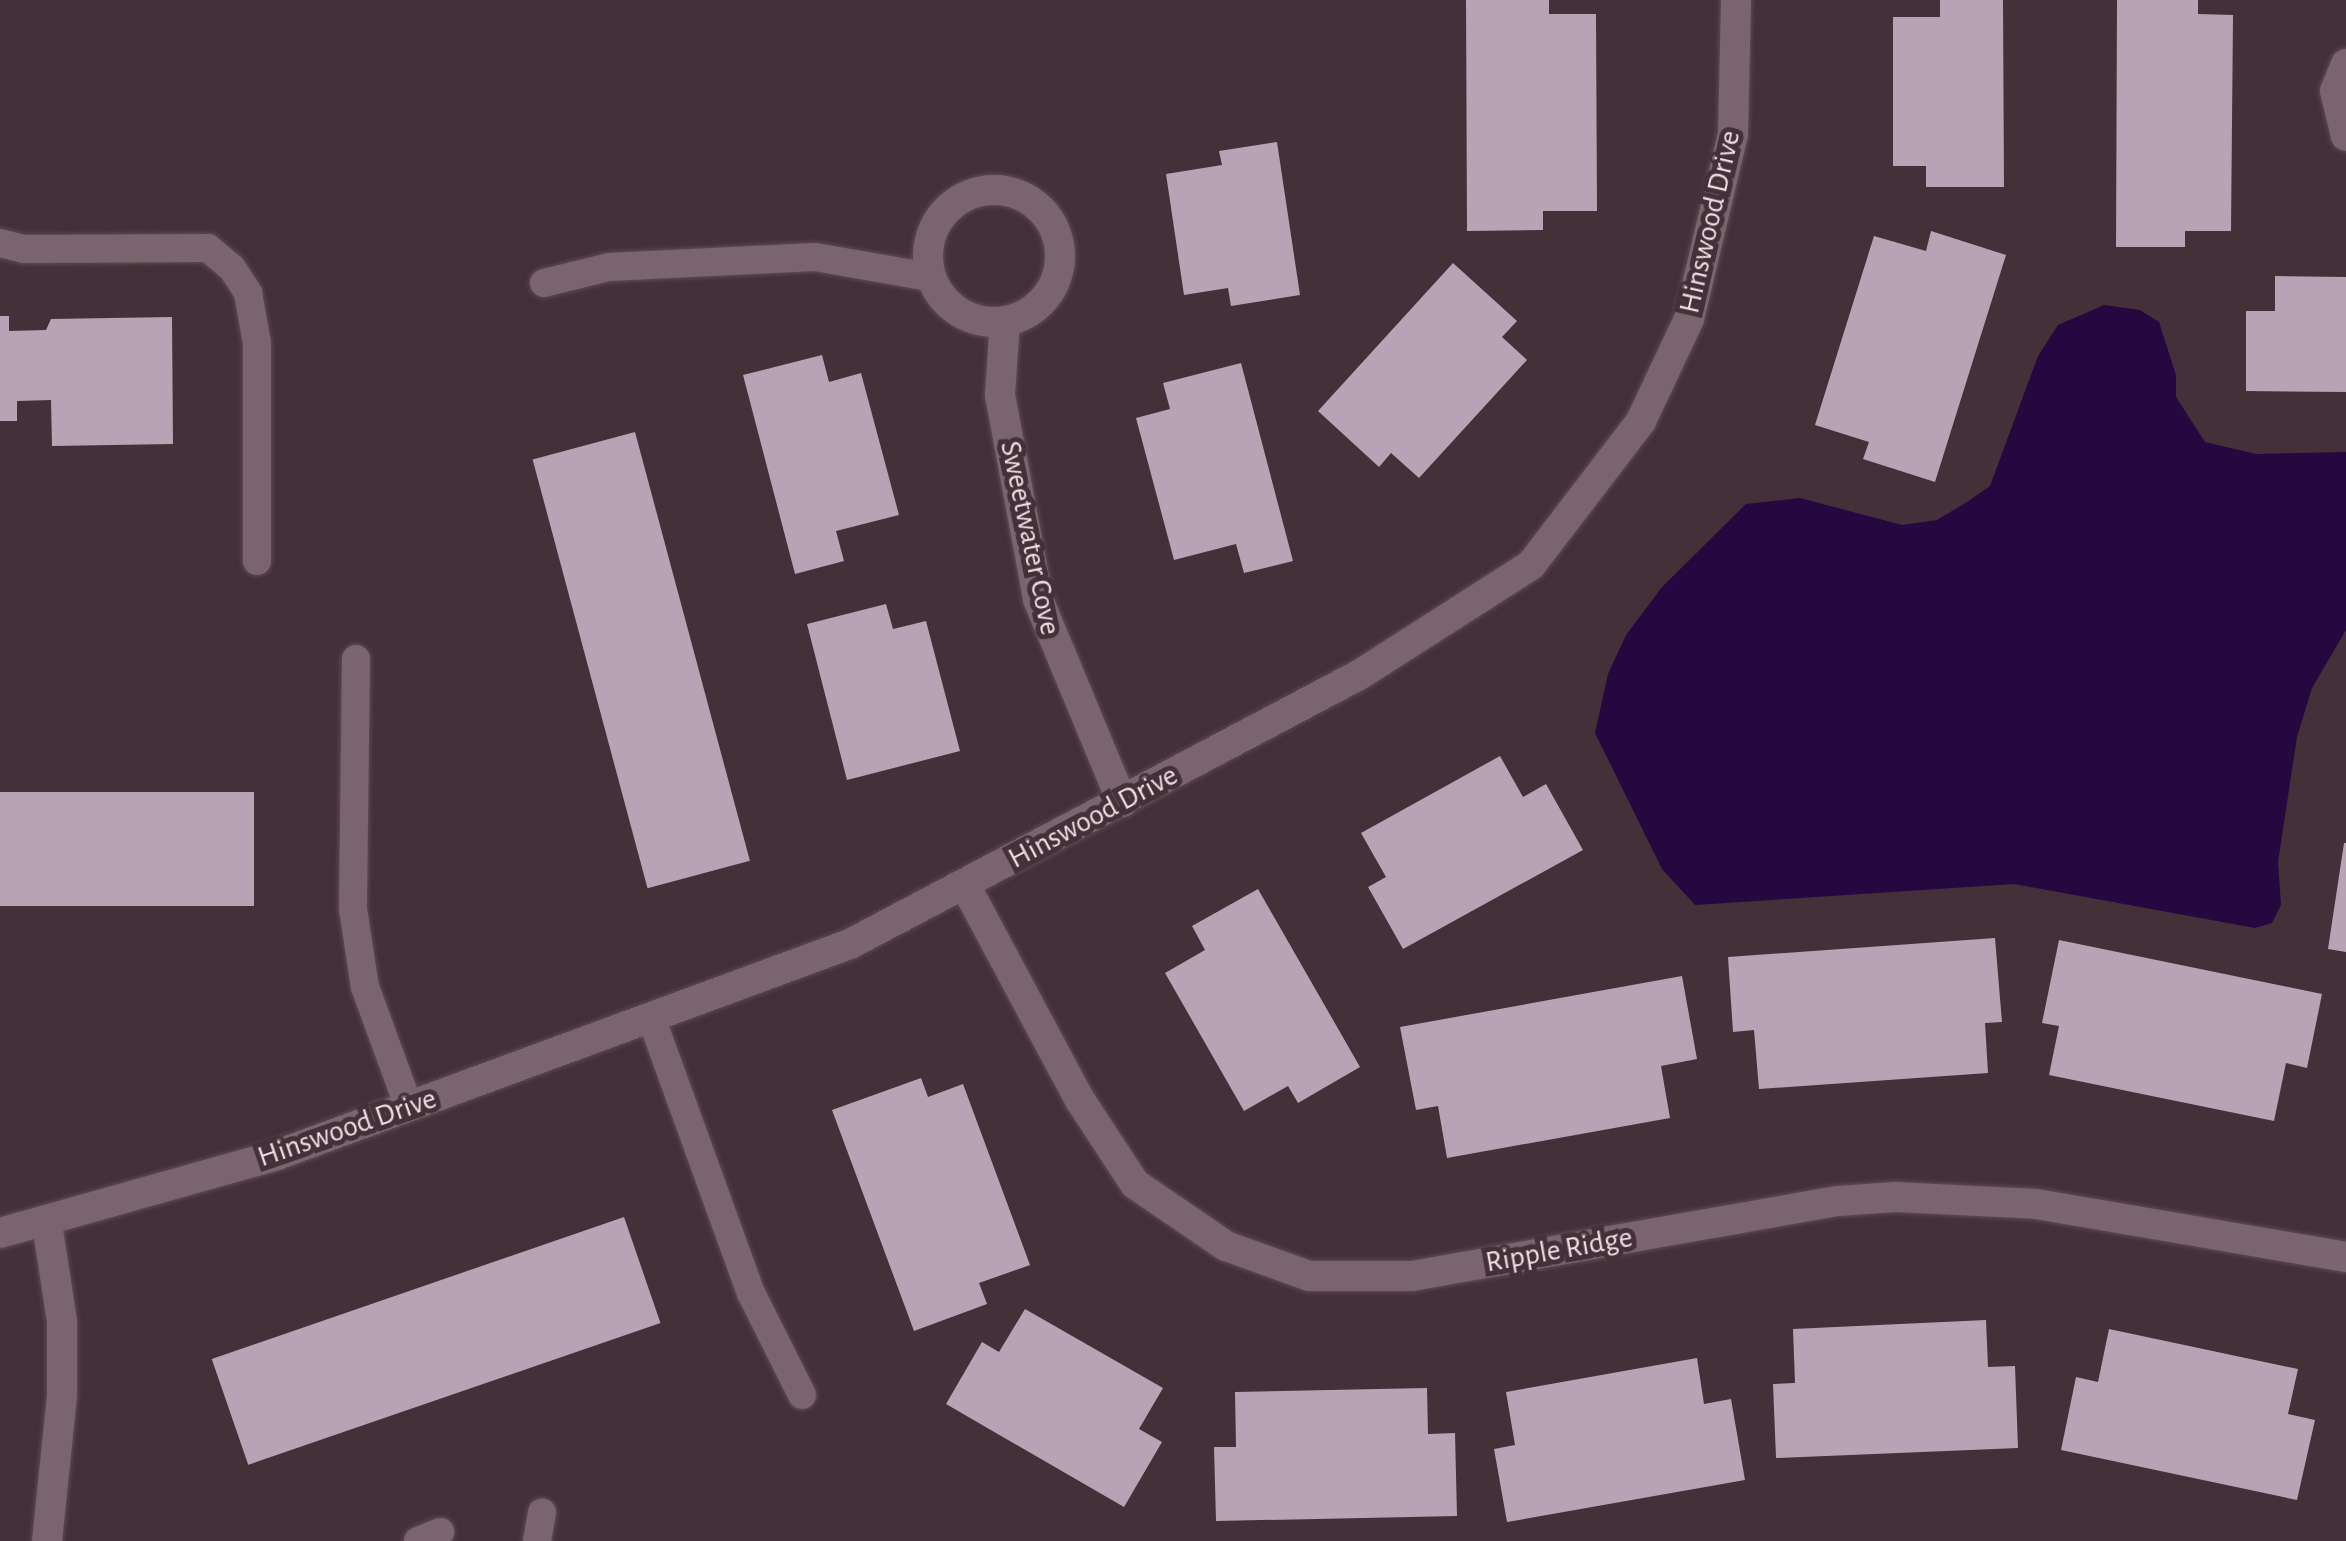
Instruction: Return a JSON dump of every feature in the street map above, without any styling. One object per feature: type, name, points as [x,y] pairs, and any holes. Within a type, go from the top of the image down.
[{"type":"street","name":"Hinswood Drive","points":[[0,1232],[48,1224],[409,1107],[850,944],[1387,660],[1532,565],[1616,458],[1667,372],[1705,274],[1733,136],[1736,0]]},
{"type":"street","points":[[2346,64],[2336,92],[2346,136]]},
{"type":"street","points":[[982,191],[1026,198],[1055,230],[1058,270],[1038,306],[1005,320],[978,321],[957,312],[930,277],[927,254],[943,213],[982,191]]},
{"type":"street","name":"Sweetwater Cove","points":[[1005,320],[1000,395],[1038,599],[1122,802]]},
{"type":"street","name":"Ripple Ridge","points":[[965,885],[1080,1100],[1135,1184],[1202,1234],[1282,1268],[1356,1280],[1412,1276],[1838,1201],[1895,1197],[2036,1204],[2346,1257]]},
{"type":"street","points":[[47,1541],[62,1340],[48,1224]]},
{"type":"lane","points":[[0,242],[24,249],[208,248],[232,268],[248,293],[258,342],[257,561]]},
{"type":"lane","points":[[544,282],[609,266],[815,257],[930,277]]},
{"type":"lane","points":[[356,660],[353,909],[365,986],[409,1107]]},
{"type":"lane","points":[[652,1020],[752,1293],[802,1395]]},
{"type":"lane","points":[[537,1541],[542,1512]]},
{"type":"shaded area","points":[[2104,305],[2140,310],[2159,322],[2176,375],[2176,397],[2205,442],[2256,454],[2346,452],[2346,630],[2312,688],[2297,737],[2278,862],[2281,905],[2272,923],[2255,928],[2014,884],[1695,905],[1662,869],[1595,733],[1608,674],[1626,635],[1662,587],[1746,504],[1800,498],[1902,525],[1937,520],[1967,502],[1990,486],[2038,356],[2058,325]]},
{"type":"building","points":[[1466,0],[1549,0],[1549,14],[1596,14],[1597,211],[1543,211],[1543,230],[1467,231]]},
{"type":"building","points":[[1940,0],[2003,0],[2004,187],[1926,187],[1926,166],[1893,166],[1893,17],[1940,17]]},
{"type":"building","points":[[2117,0],[2198,0],[2198,14],[2233,15],[2231,231],[2185,231],[2185,247],[2116,247]]},
{"type":"building","points":[[1277,142],[1300,295],[1231,306],[1228,288],[1184,295],[1166,174],[1222,165],[1219,151]]},
{"type":"building","points":[[1931,231],[2006,255],[1935,482],[1863,459],[1869,442],[1815,425],[1874,236],[1926,251]]},
{"type":"building","points":[[1453,263],[1517,321],[1502,337],[1527,360],[1419,478],[1391,453],[1379,467],[1318,411]]},
{"type":"building","points":[[2275,276],[2346,277],[2346,392],[2246,391],[2246,311],[2275,311]]},
{"type":"building","points":[[0,316],[9,316],[9,331],[46,330],[51,319],[172,317],[173,444],[52,446],[51,400],[17,401],[17,421],[0,421]]},
{"type":"building","points":[[822,355],[829,382],[861,373],[899,515],[836,531],[844,561],[795,574],[743,375]]},
{"type":"building","points":[[1241,363],[1293,561],[1244,573],[1236,544],[1174,560],[1136,418],[1170,409],[1163,383]]},
{"type":"building","points":[[635,432],[750,861],[648,888],[533,459]]},
{"type":"building","points":[[886,604],[893,629],[926,621],[960,751],[847,780],[807,624]]},
{"type":"building","points":[[1500,756],[1523,797],[1546,784],[1583,850],[1403,949],[1368,887],[1386,877],[1361,833]]},
{"type":"building","points":[[0,792],[254,792],[254,906],[0,906]]},
{"type":"building","points":[[2346,843],[2346,952],[2328,949]]},
{"type":"building","points":[[1258,889],[1360,1067],[1298,1103],[1288,1086],[1244,1111],[1165,973],[1205,950],[1192,926]]},
{"type":"building","points":[[1995,938],[2002,1022],[1985,1023],[1988,1073],[1759,1089],[1754,1030],[1733,1032],[1728,957]]},
{"type":"building","points":[[2059,940],[2322,994],[2307,1068],[2286,1063],[2274,1121],[2049,1075],[2059,1026],[2042,1023]]},
{"type":"building","points":[[1682,976],[1697,1059],[1661,1066],[1670,1118],[1447,1158],[1438,1106],[1416,1110],[1400,1027]]},
{"type":"building","points":[[921,1078],[928,1097],[963,1084],[1030,1265],[979,1283],[987,1304],[914,1331],[832,1110]]},
{"type":"building","points":[[624,1217],[660,1323],[248,1465],[212,1359]]},
{"type":"building","points":[[1025,1309],[1163,1388],[1139,1429],[1162,1442],[1124,1507],[946,1404],[982,1342],[999,1352]]},
{"type":"building","points":[[1986,1320],[1988,1367],[2015,1366],[2018,1448],[1776,1458],[1773,1384],[1795,1383],[1793,1329]]},
{"type":"building","points":[[2109,1329],[2298,1369],[2288,1414],[2315,1420],[2297,1500],[2061,1450],[2076,1377],[2098,1382]]},
{"type":"building","points":[[1697,1358],[1704,1404],[1731,1399],[1745,1480],[1507,1522],[1494,1449],[1515,1445],[1506,1392]]},
{"type":"building","points":[[1427,1388],[1428,1434],[1455,1433],[1457,1516],[1216,1521],[1214,1447],[1236,1447],[1235,1392]]}]
